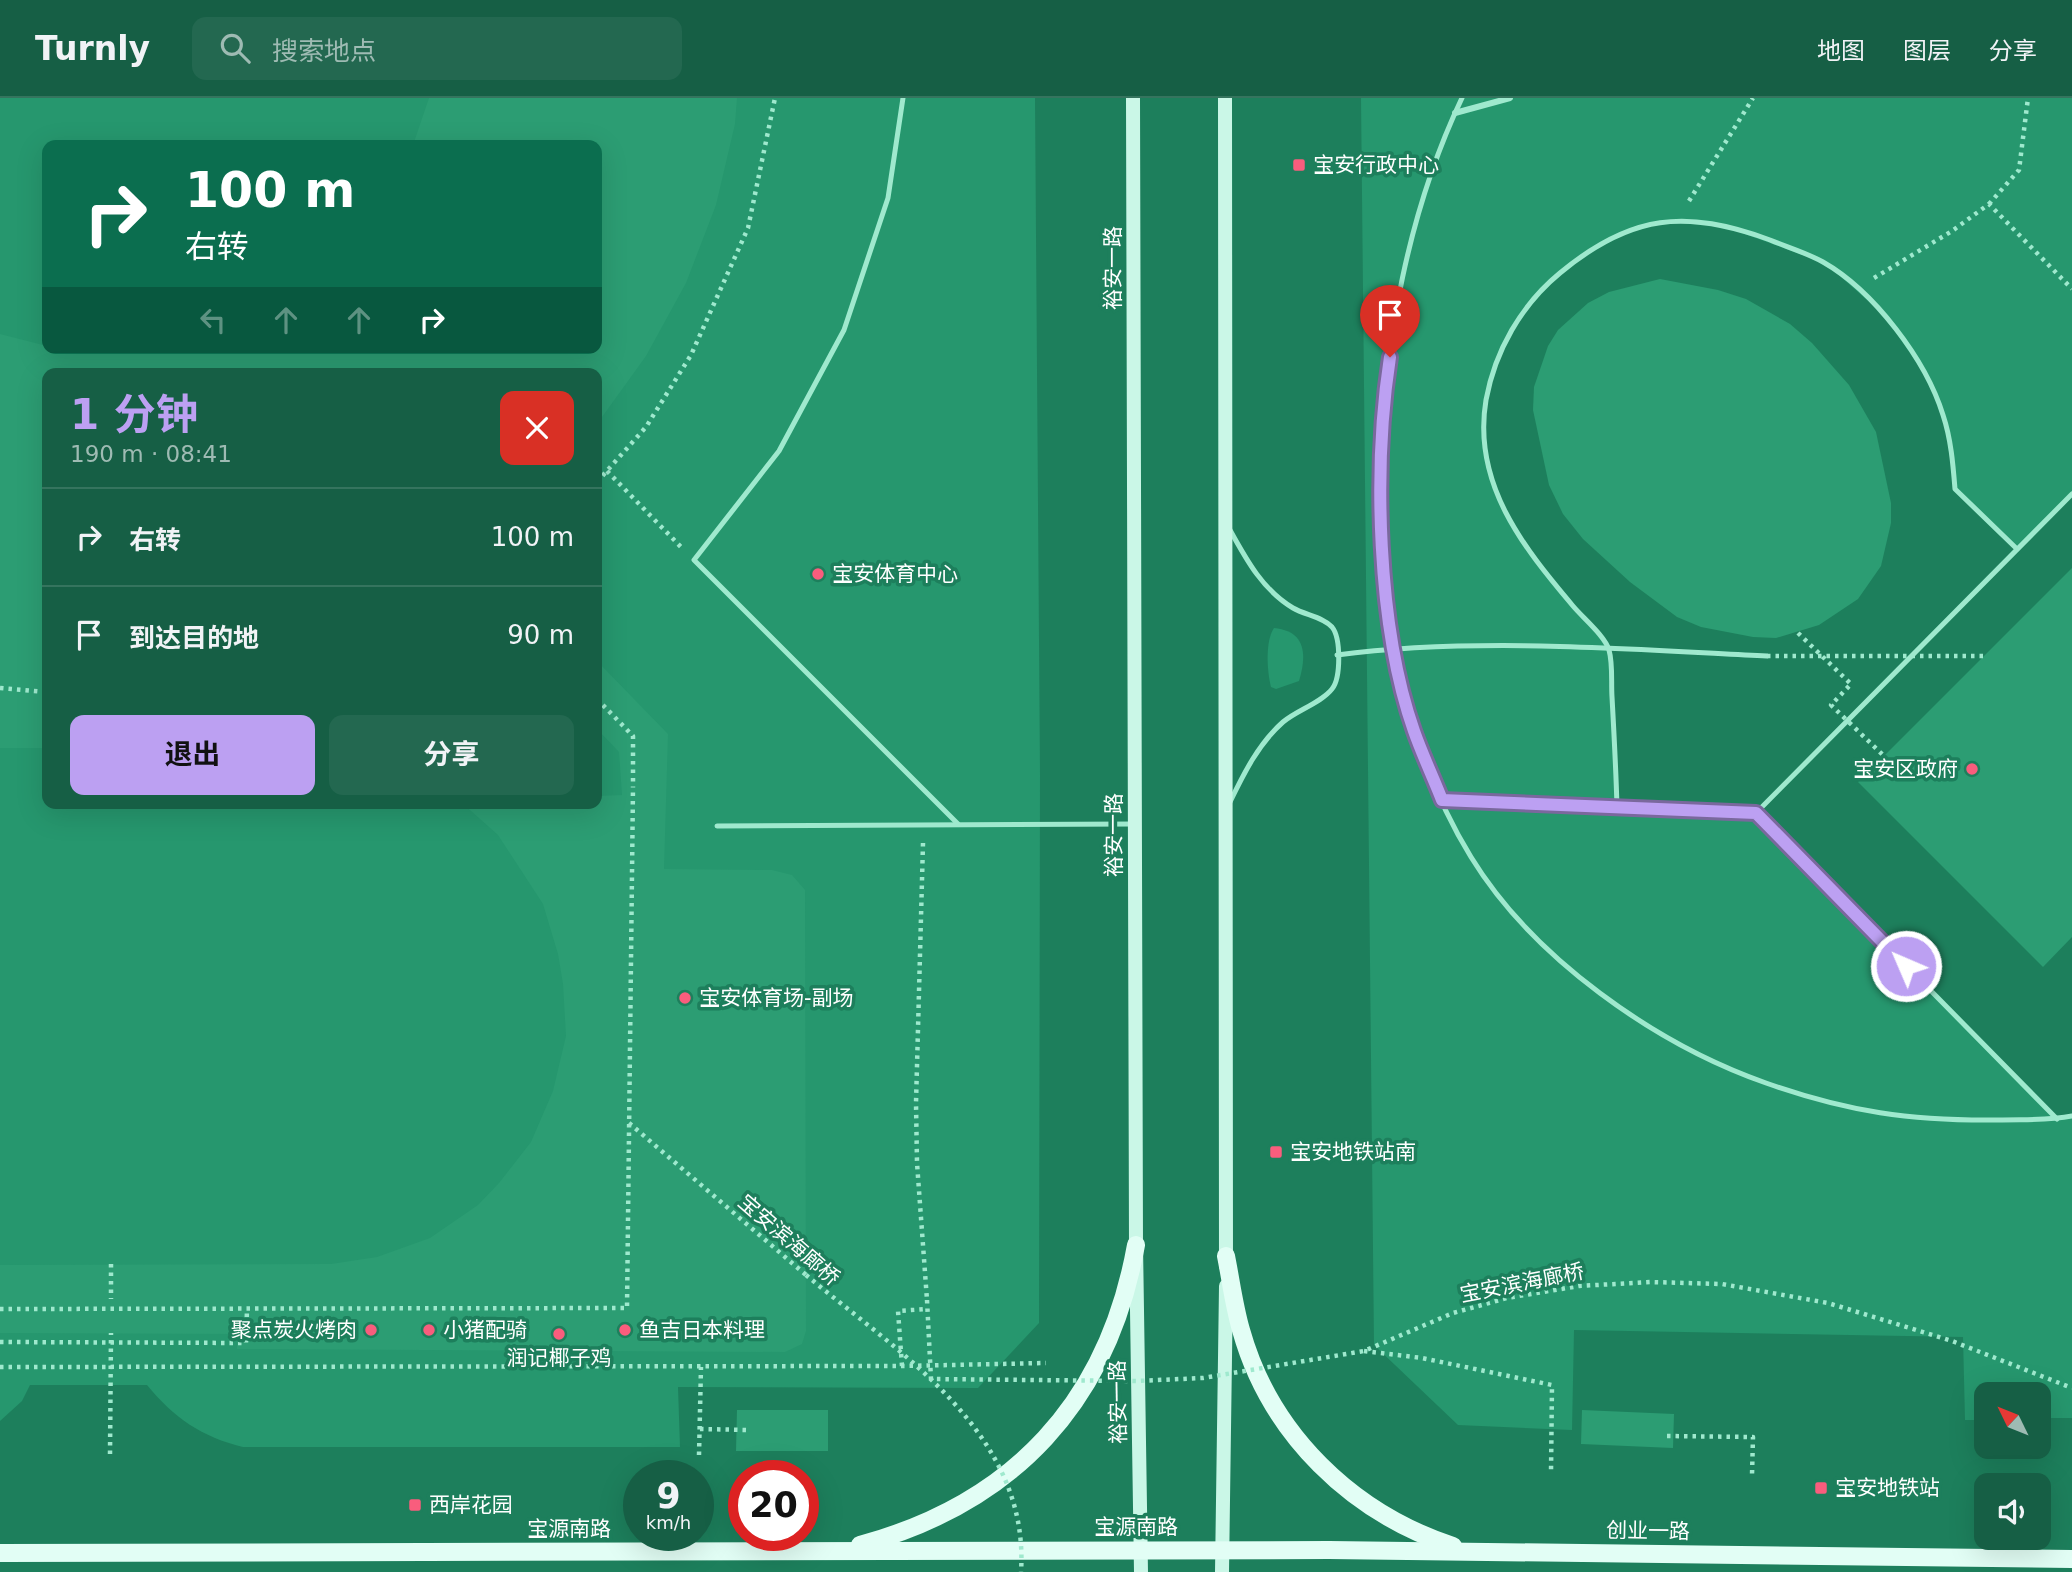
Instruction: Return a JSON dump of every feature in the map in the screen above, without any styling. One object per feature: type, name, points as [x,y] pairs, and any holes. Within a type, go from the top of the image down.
[{"type":"main road","name":"裕安一路","points":[[1133,98],[1136,1245],[1141,1572]]},
{"type":"main road","points":[[1222,1572],[1226,1256],[1225,98]]},
{"type":"main road","points":[[825,1551],[901,1534],[946,1514],[988,1489],[1026,1458],[1059,1422],[1088,1382],[1110,1339],[1127,1294],[1136,1245]]},
{"type":"main road","points":[[1226,1256],[1240,1329],[1270,1401],[1292,1434],[1318,1464],[1369,1506],[1428,1538],[1470,1551]]},
{"type":"main road","name":"宝源南路","points":[[0,1553],[1223,1550]]},
{"type":"main road","name":"创业一路","points":[[1223,1550],[2072,1559]]},
{"type":"street","points":[[1455,113],[1510,98]]},
{"type":"lane","points":[[903,98],[888,198],[844,330],[779,452],[694,560],[958,824]]},
{"type":"lane","points":[[1462,98],[1420,204],[1400,289],[1386,380],[1382,463],[1383,555],[1393,648],[1413,730],[1442,800],[1471,857],[1516,918],[1569,968],[1640,1020],[1719,1067],[1801,1096],[1876,1115],[1956,1121],[2057,1119],[2072,1116]]},
{"type":"lane","points":[[1618,807],[1609,649],[1535,561],[1511,527],[1494,490],[1484,445],[1486,402],[1495,362],[1517,319],[1549,282],[1577,259],[1612,237],[1678,219],[1714,223],[1787,247],[1825,263],[1884,315],[1929,381],[1946,427],[1955,489],[2017,549]]},
{"type":"lane","points":[[1756,813],[2072,494]]},
{"type":"lane","points":[[1226,522],[1257,576],[1276,596],[1295,610],[1332,627],[1336,636],[1337,655],[1337,680],[1331,691],[1282,723],[1245,771],[1226,811]]},
{"type":"lane","points":[[1337,655],[1393,648],[1609,649],[1767,656]]},
{"type":"lane","points":[[1442,800],[1756,813],[2057,1119]]},
{"type":"lane","points":[[718,826],[1135,824]]},
{"type":"path","points":[[602,476],[646,427],[691,355],[748,228],[775,98]]},
{"type":"path","points":[[1678,219],[1753,98]]},
{"type":"path","points":[[1857,289],[1952,231],[1989,204],[2019,170],[2028,98]]},
{"type":"path","points":[[1989,204],[2072,289]]},
{"type":"path","points":[[607,471],[694,560]]},
{"type":"path","points":[[1798,633],[1851,684],[1831,705],[1884,756]]},
{"type":"path","points":[[1767,656],[1984,656]]},
{"type":"path","points":[[0,688],[42,692]]},
{"type":"path","points":[[0,1309],[627,1308],[633,736],[602,704]]},
{"type":"path","points":[[923,824],[917,999],[916,1163],[928,1309],[930,1379]]},
{"type":"path","name":"宝安滨海廊桥","points":[[629,1123],[930,1379],[968,1417],[1006,1480],[1019,1524],[1021,1572]]},
{"type":"path","points":[[111,1264],[111,1299]]},
{"type":"path","name":"宝安滨海廊桥","points":[[930,1379],[1136,1381],[1203,1378],[1364,1351],[1453,1313],[1541,1292],[1650,1282],[1722,1284],[1794,1294],[1864,1312],[1952,1341],[2072,1388]]},
{"type":"path","points":[[0,1342],[246,1343],[247,1309]]},
{"type":"path","points":[[902,1366],[898,1311],[928,1309]]},
{"type":"path","points":[[110,1454],[111,1333]]},
{"type":"path","points":[[1364,1351],[1422,1359],[1552,1385],[1551,1473]]},
{"type":"path","points":[[0,1367],[701,1367],[1046,1363]]},
{"type":"path","points":[[699,1455],[701,1367]]},
{"type":"path","points":[[700,1429],[748,1430]]},
{"type":"path","points":[[1667,1436],[1753,1437],[1752,1475]]},
{"type":"green space","name":"宝安体育中心","points":[[0,98],[1035,98],[1040,775],[1039,1323],[978,1388],[678,1387],[680,1447],[243,1447],[215,1438],[190,1425],[147,1385],[30,1385],[22,1401],[0,1421]]},
{"type":"green space","points":[[1361,98],[2072,98],[2072,494],[2017,549],[1955,489],[1943,414],[1929,381],[1884,315],[1825,263],[1714,223],[1677,219],[1612,237],[1549,282],[1517,319],[1495,362],[1486,402],[1484,445],[1494,490],[1511,527],[1535,561],[1609,649],[1618,807],[1756,813],[2057,1119],[2072,1116],[2072,1418],[2051,1418],[2051,1382],[1974,1382],[1974,1420],[1965,1420],[1963,1337],[1574,1330],[1572,1430],[1458,1425],[1374,1345]]},
{"type":"green space","points":[[1274,628],[1293,634],[1302,646],[1303,654],[1299,681],[1276,689],[1271,687],[1268,665],[1269,641]]},
{"type":"building","points":[[429,98],[737,98],[735,124],[716,205],[686,283],[646,356],[602,417],[602,368],[42,368],[42,748],[0,748],[0,334],[42,345],[42,354],[602,354],[602,140],[415,140]]},
{"type":"building","points":[[1660,279],[1718,290],[1746,299],[1790,324],[1812,343],[1849,385],[1876,432],[1891,503],[1891,523],[1881,566],[1858,599],[1819,625],[1776,638],[1753,637],[1701,627],[1677,617],[1630,582],[1583,539],[1563,514],[1549,485],[1533,410],[1534,387],[1548,346],[1558,330],[1588,303],[1609,292]]},
{"type":"building","name":"宝安区政府","points":[[2072,568],[2072,937],[2043,967],[1858,782]]},
{"type":"building","name":"宝安体育场-副场","points":[[602,666],[668,734],[664,869],[772,870],[792,875],[805,890],[806,1331],[802,1344],[785,1352],[237,1349],[237,1334],[0,1333],[0,1265],[331,1264],[377,1257],[430,1238],[478,1205],[531,1142],[553,1091],[566,1036],[558,954],[543,904],[498,835],[469,809],[602,809],[602,796],[622,795],[619,752],[602,734]]},
{"type":"building","points":[[737,1410],[828,1410],[828,1451],[736,1451]]},
{"type":"building","points":[[1582,1410],[1674,1414],[1673,1448],[1581,1444]]},
{"type":"place","name":"宝安行政中心","points":[[1299,165]]},
{"type":"place","name":"宝安体育中心","points":[[818,574]]},
{"type":"place","name":"宝安区政府","points":[[1972,769]]},
{"type":"place","name":"宝安体育场-副场","points":[[685,998]]},
{"type":"place","name":"宝安地铁站南","points":[[1276,1152]]},
{"type":"place","name":"聚点炭火烤肉","points":[[371,1330]]},
{"type":"place","name":"小猪配骑","points":[[429,1330]]},
{"type":"place","name":"鱼吉日本料理","points":[[625,1330]]},
{"type":"place","name":"润记椰子鸡","points":[[559,1334]]},
{"type":"place","name":"宝安地铁站","points":[[1821,1488]]},
{"type":"place","name":"西岸花园","points":[[415,1505]]},
{"type":"route","points":[[1390,357],[1386,380],[1382,463],[1383,555],[1393,648],[1413,730],[1442,800],[1756,813],[1906,966]]}]
